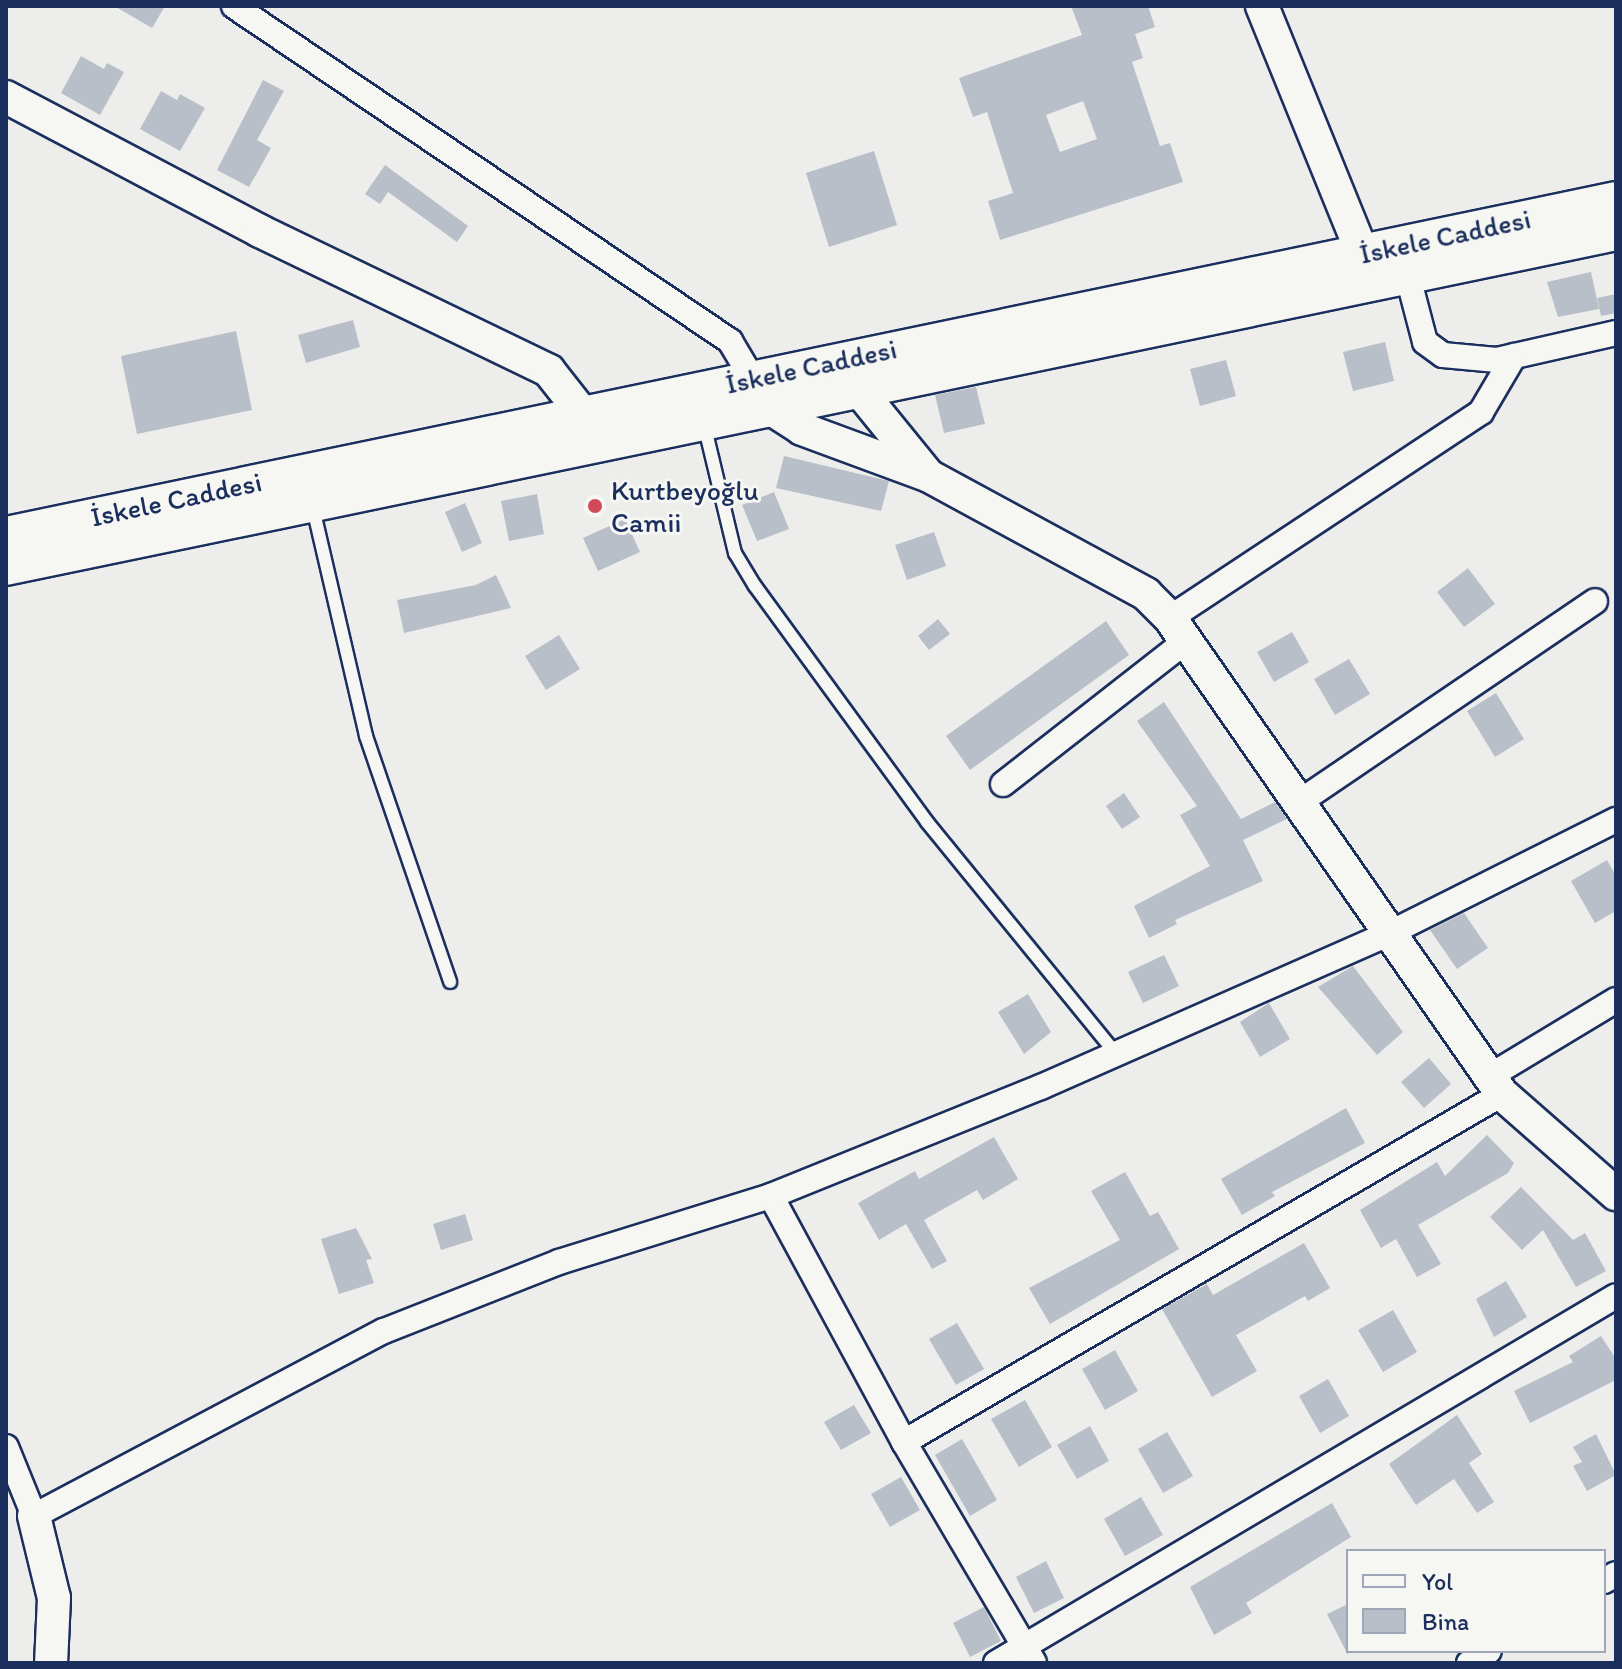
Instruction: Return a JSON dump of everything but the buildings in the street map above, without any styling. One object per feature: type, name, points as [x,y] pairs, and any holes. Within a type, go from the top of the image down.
[{"type":"main road","name":"İskele Caddesi","points":[[6,535],[752,378],[1382,271],[1616,200]]},
{"type":"main road","points":[[6,567],[311,501],[770,408],[1382,271],[1616,232]]},
{"type":"street","points":[[234,6],[730,341],[752,378]]},
{"type":"street","points":[[1262,6],[1382,271],[1425,342],[1443,355],[1469,361],[1514,356],[1616,333]]},
{"type":"street","points":[[6,97],[260,231],[549,371],[582,413]]},
{"type":"street","points":[[1003,784],[1178,629],[1481,412],[1514,356]]},
{"type":"street","points":[[858,389],[929,476]]},
{"type":"street","points":[[770,408],[802,429],[929,476],[1121,579],[1178,629],[1496,1085],[1616,1194]]},
{"type":"street","points":[[1298,803],[1595,601]]},
{"type":"street","points":[[34,1516],[384,1331],[559,1262],[771,1196],[1116,1054],[1388,934],[1616,820]]},
{"type":"street","points":[[904,1442],[1496,1085],[1616,1000]]},
{"type":"street","points":[[771,1196],[904,1442],[1029,1655]]},
{"type":"street","points":[[996,1663],[1029,1655],[1616,1296]]},
{"type":"street","points":[[6,1447],[34,1516],[54,1598],[51,1663]]},
{"type":"lane","points":[[703,421],[735,553],[755,586],[927,822],[1116,1054]]},
{"type":"lane","points":[[311,501],[366,736],[450,982]]},
{"type":"place","name":"Kurtbeyoğlu Camii","points":[[595,506]]}]
